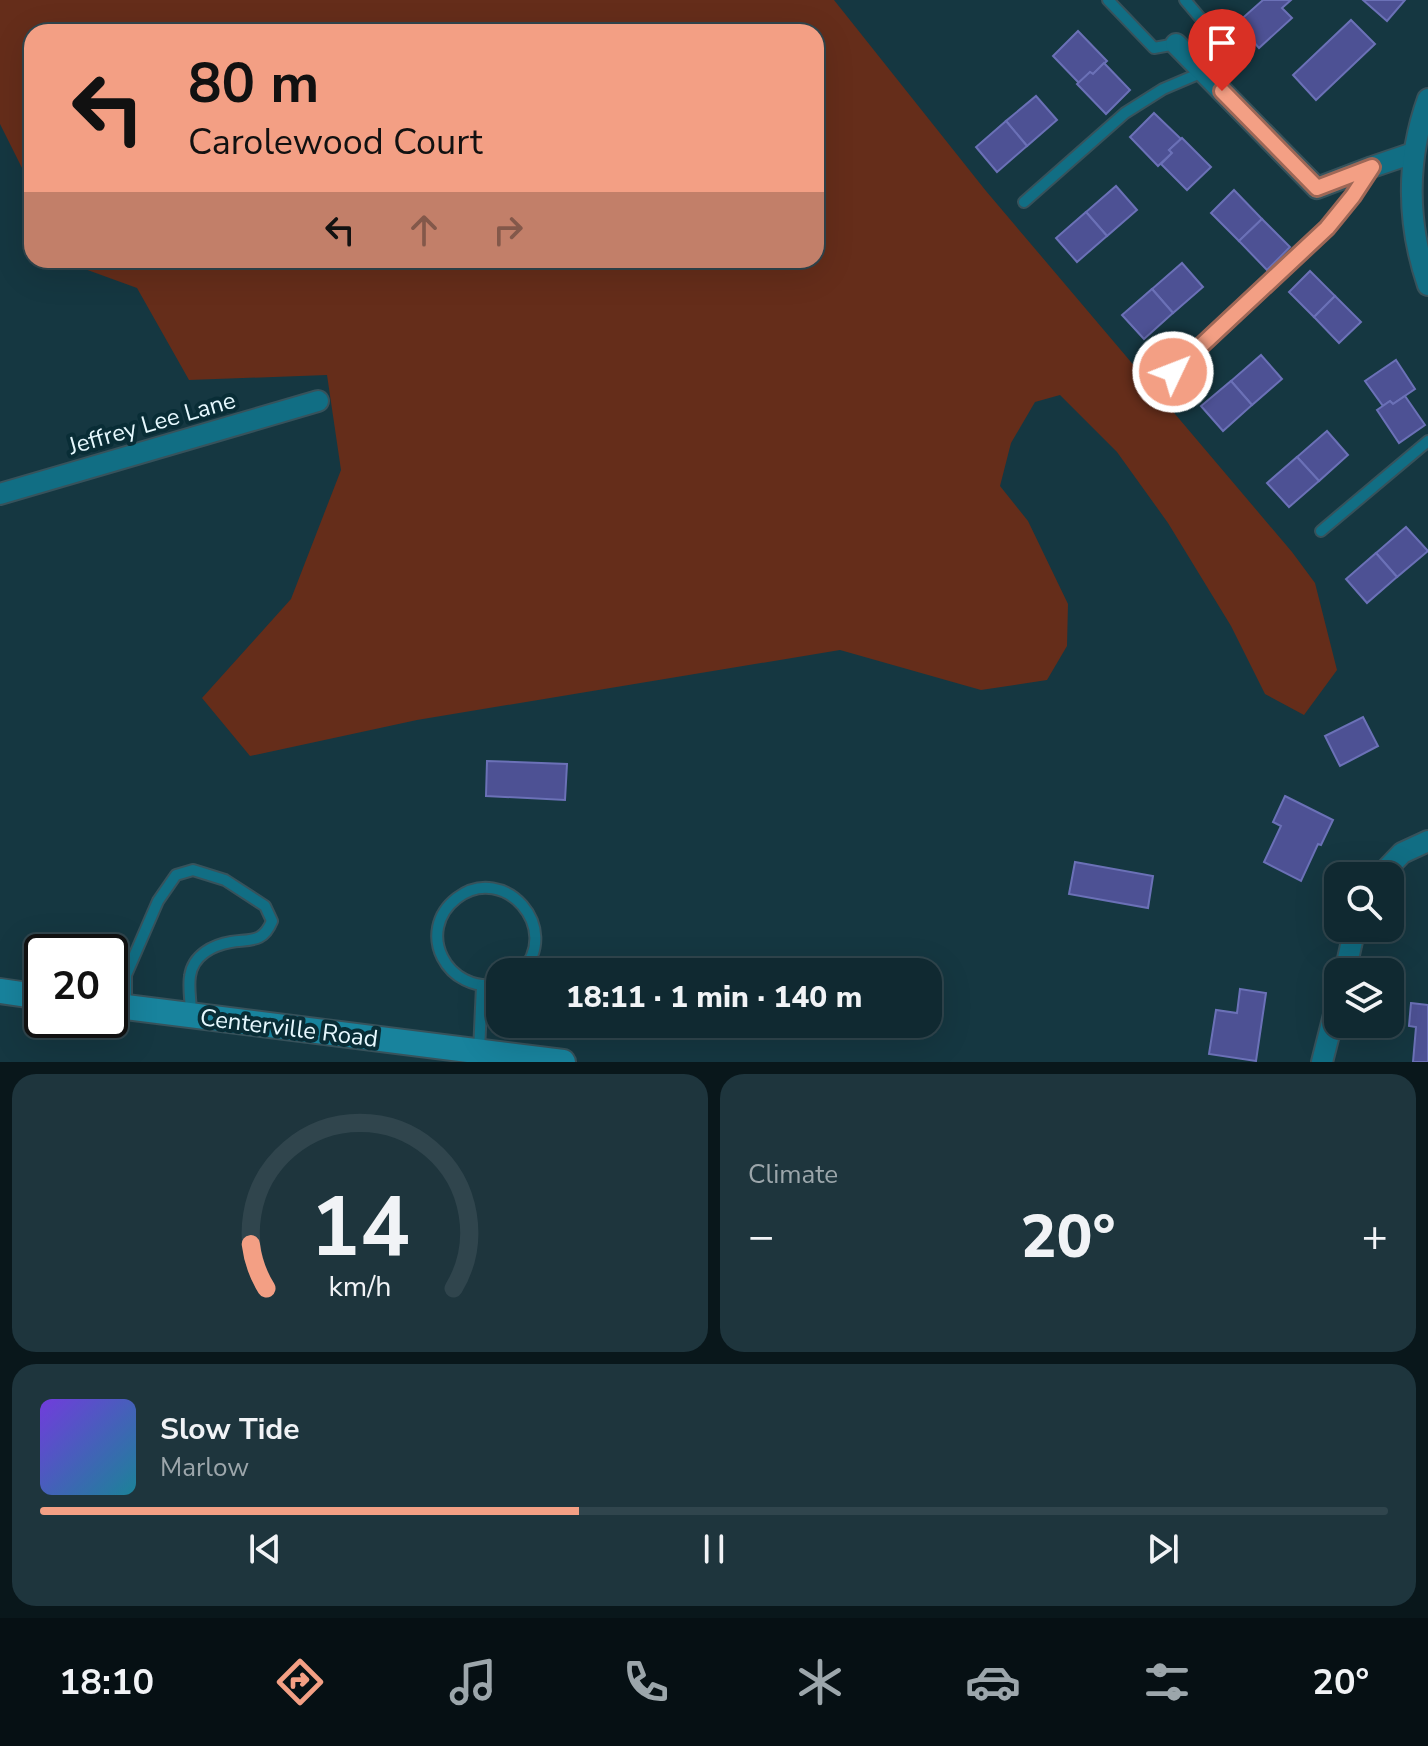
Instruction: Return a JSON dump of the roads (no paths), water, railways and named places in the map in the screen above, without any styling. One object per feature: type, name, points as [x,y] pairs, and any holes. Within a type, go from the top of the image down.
[{"type":"main road","points":[[0,991],[24,994]]},
{"type":"main road","name":"Centerville Road","points":[[128,1007],[424,1053],[479,1051],[563,1062]]},
{"type":"street","points":[[1176,44],[1317,188],[1413,153]]},
{"type":"street","points":[[1428,99],[1413,153],[1411,191],[1414,227],[1428,285]]},
{"type":"street","name":"Jeffrey Lee Lane","points":[[0,494],[318,401]]},
{"type":"street","points":[[1393,862],[1402,853],[1428,841]]},
{"type":"street","points":[[1322,1062],[1328,1038]]},
{"type":"lane","points":[[1108,0],[1154,48],[1176,44]]},
{"type":"lane","points":[[1024,202],[1125,113],[1198,67],[1207,26],[1185,0]]},
{"type":"lane","points":[[1173,372],[1327,228],[1372,167]]},
{"type":"lane","points":[[1321,531],[1428,441]]},
{"type":"lane","points":[[128,970],[158,901],[176,875],[193,870],[225,880],[265,906],[272,921],[268,931],[252,941],[231,942],[211,948],[193,965],[189,978],[191,1016]]},
{"type":"lane","points":[[486,986],[466,982],[452,972],[442,959],[438,943],[439,926],[445,911],[456,898],[488,888],[503,891],[517,899],[534,925],[535,941],[531,958]]},
{"type":"lane","points":[[479,1051],[482,986]]}]
